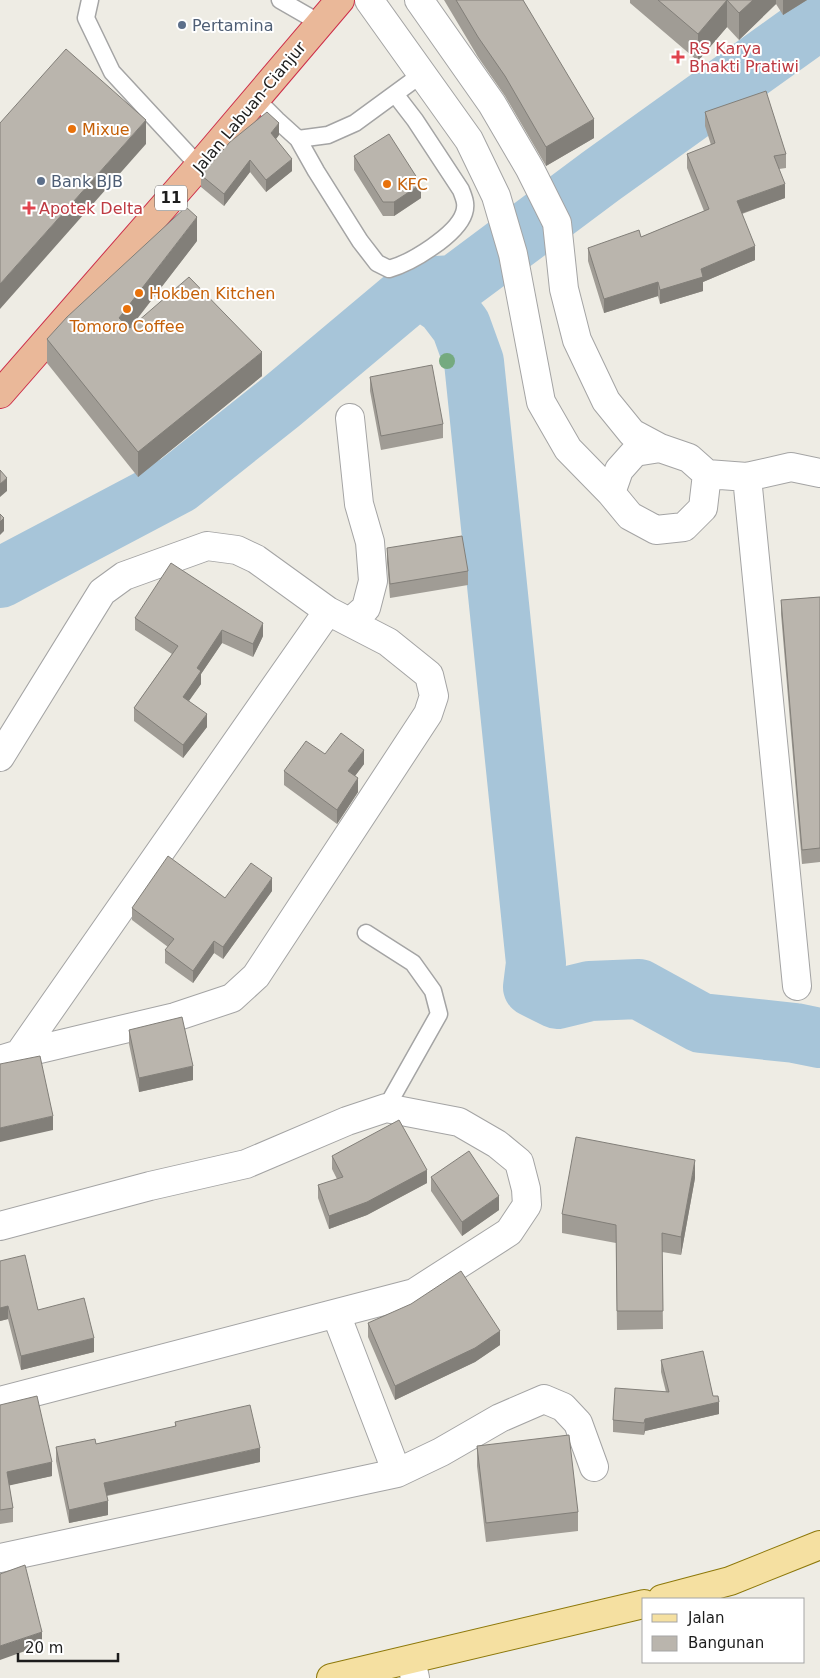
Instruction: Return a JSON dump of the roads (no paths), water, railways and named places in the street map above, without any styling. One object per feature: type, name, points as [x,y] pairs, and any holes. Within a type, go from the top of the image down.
[{"type":"highway","name":"Jalan Labuan-Cianjur","points":[[0,394],[200,166],[340,0]]},
{"type":"main road","points":[[666,1598],[730,1580],[820,1545]]},
{"type":"main road","points":[[331,1678],[413,1669],[642,1605]]},
{"type":"street","points":[[369,0],[470,143],[496,196],[514,254],[541,402],[568,449],[612,493],[630,516],[656,530],[684,527],[703,508],[707,474]]},
{"type":"street","points":[[419,0],[492,104],[530,169],[557,223],[564,289],[577,340],[606,401],[632,434],[660,448],[689,458],[707,474],[747,477],[791,467],[820,472]]},
{"type":"street","points":[[470,143],[502,122]]},
{"type":"street","points":[[10,1057],[339,616],[366,608],[373,581],[370,542],[359,504],[350,418]]},
{"type":"street","points":[[612,493],[619,470],[635,452],[660,448]]},
{"type":"street","points":[[747,477],[797,986]]},
{"type":"street","points":[[0,757],[102,592],[124,576],[207,546],[237,550],[256,559],[339,616],[388,642],[429,675],[434,696],[428,714],[256,976],[232,998],[175,1017],[10,1057]]},
{"type":"street","points":[[0,1226],[150,1186],[246,1164],[347,1121],[386,1108],[458,1122],[496,1144],[519,1162],[526,1189],[527,1205],[509,1232],[414,1293],[0,1401]]},
{"type":"street","points":[[336,1314],[397,1473]]},
{"type":"street","points":[[0,1558],[397,1473],[441,1452],[500,1418],[544,1400],[564,1407],[578,1423],[594,1467]]},
{"type":"lane","points":[[90,0],[86,18],[112,72],[200,166]]},
{"type":"lane","points":[[280,0],[320,23]]},
{"type":"lane","points":[[298,139],[328,135],[355,123],[422,74]]},
{"type":"lane","points":[[256,99],[298,139],[346,219],[377,263],[389,269],[402,265],[433,246],[452,231],[464,214],[466,201],[461,190],[415,120],[395,94]]},
{"type":"lane","points":[[366,933],[413,963],[433,992],[439,1014],[386,1108]]},
{"type":"waterway","points":[[0,578],[178,484],[281,402],[418,287],[455,285],[601,176],[820,19]]},
{"type":"waterway","points":[[418,287],[445,305],[461,326],[474,362],[536,963],[533,987],[557,999],[590,991],[639,989],[701,1023],[795,1033],[820,1038]]},
{"type":"place","name":"Pertamina","points":[[182,25]]},
{"type":"place","name":"RS Karya Bhakti Pratiwi","points":[[678,57]]},
{"type":"place","name":"Mixue","points":[[72,129]]},
{"type":"place","name":"Bank BJB","points":[[41,181]]},
{"type":"place","name":"KFC","points":[[387,184]]},
{"type":"place","name":"Apotek Delta","points":[[29,208]]},
{"type":"place","name":"Hokben Kitchen","points":[[139,293]]},
{"type":"place","name":"Tomoro Coffee","points":[[127,309]]}]
